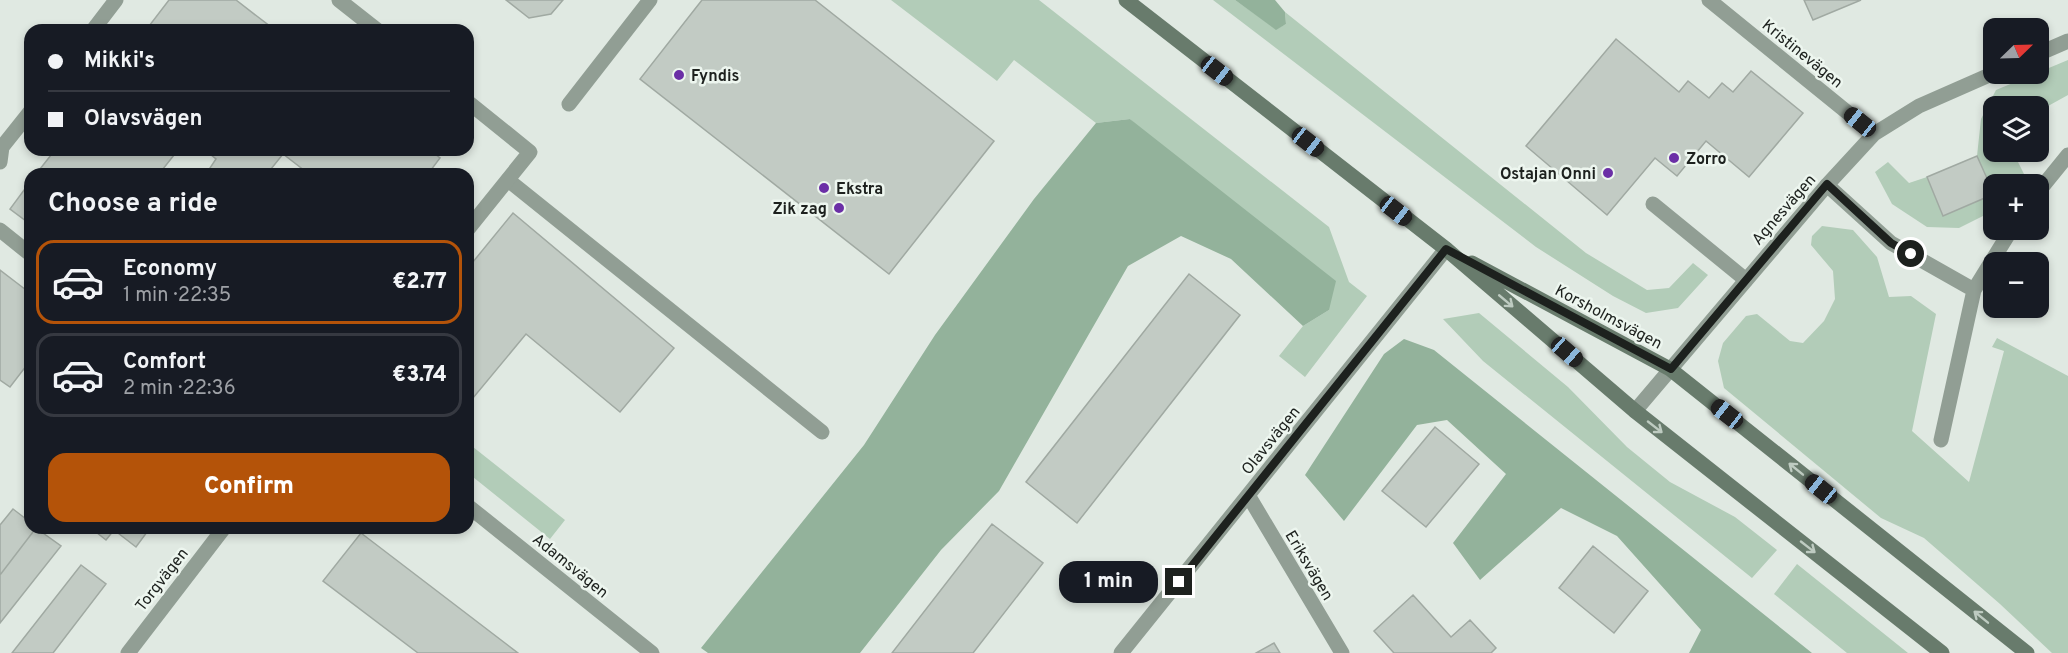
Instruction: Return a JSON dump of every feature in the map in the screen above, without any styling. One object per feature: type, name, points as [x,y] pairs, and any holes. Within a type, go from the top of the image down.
[{"type":"main road","name":"Korsholmsvägen","points":[[1126,0],[1446,249],[1635,411],[1942,653]]},
{"type":"main road","name":"Korsholmsvägen","points":[[1446,249],[1671,369],[2027,653]]},
{"type":"street","points":[[98,24],[116,0]]},
{"type":"street","points":[[339,0],[369,24]]},
{"type":"street","points":[[569,104],[650,0]]},
{"type":"street","name":"Kristinevägen","points":[[1709,0],[1874,134]]},
{"type":"street","points":[[2049,49],[2068,41]]},
{"type":"street","name":"Agnesvägen","points":[[1635,411],[1827,184],[1874,134],[1919,106],[1983,78]]},
{"type":"street","points":[[474,107],[530,152],[474,222]]},
{"type":"street","points":[[0,162],[2,147],[24,120]]},
{"type":"street","points":[[2049,178],[2068,155]]},
{"type":"street","points":[[508,180],[822,432]]},
{"type":"street","points":[[1827,184],[1891,243],[1974,290]]},
{"type":"street","points":[[1653,204],[1746,280]]},
{"type":"street","points":[[0,230],[24,249]]},
{"type":"street","points":[[1941,440],[1974,290],[2005,240]]},
{"type":"street","name":"Olavsvägen","points":[[1121,653],[1446,249]]},
{"type":"street","name":"Eriksvägen","points":[[1248,495],[1342,653]]},
{"type":"street","name":"Adamsvägen","points":[[474,511],[652,653]]},
{"type":"street","name":"Torgvägen","points":[[128,653],[219,534]]},
{"type":"green space","points":[[891,0],[1039,0],[1329,227],[1349,282],[1367,296],[1305,377],[1279,356],[1303,326],[1329,310],[1130,119],[1096,123],[1014,60],[997,81]]},
{"type":"green space","points":[[1213,0],[1235,0],[1276,29],[1286,24],[1285,12],[1586,253],[1647,290],[1669,288],[1693,263],[1708,275],[1678,308],[1646,313],[1613,296],[1536,247]]},
{"type":"green space","points":[[1235,0],[1275,0],[1285,12],[1286,24],[1276,30]]},
{"type":"green space","points":[[2068,60],[2068,95],[2049,105],[2049,96],[1993,96],[1996,90],[2010,84],[2049,84],[2049,68]]},
{"type":"green space","points":[[1983,115],[1983,162],[2018,162],[2024,174],[1985,174],[1977,156]]},
{"type":"green space","points":[[1130,119],[1336,281],[1329,310],[1303,326],[1231,259],[1181,236],[1128,266],[999,491],[941,550],[860,653],[708,653],[701,648],[864,445],[935,335],[1034,199],[1096,123]]},
{"type":"green space","points":[[1888,162],[1909,183],[1927,177],[1943,216],[1983,198],[1983,216],[1959,228],[1927,227],[1892,204],[1875,172]]},
{"type":"green space","points":[[1822,226],[1853,230],[1877,257],[1889,297],[1911,296],[1936,314],[1912,431],[1969,482],[2004,351],[1992,347],[1997,338],[2068,376],[2068,653],[2052,653],[1924,538],[1881,518],[1724,388],[1718,361],[1723,343],[1746,316],[1757,314],[1790,341],[1803,343],[1824,321],[1835,299],[1833,271],[1811,245],[1812,236]]},
{"type":"green space","points":[[1479,313],[1568,387],[1627,447],[1670,482],[1735,517],[1777,550],[1752,578],[1483,361],[1443,319]]},
{"type":"green space","points":[[1404,339],[1434,350],[1812,653],[1689,653],[1701,630],[1617,536],[1561,508],[1480,580],[1453,543],[1506,474],[1447,420],[1417,425],[1344,521],[1305,475],[1384,354]]},
{"type":"green space","points":[[474,448],[565,520],[550,539],[474,478]]},
{"type":"green space","points":[[1797,564],[1908,653],[1847,653],[1774,594]]},
{"type":"building","points":[[169,0],[236,0],[267,24],[151,24]]},
{"type":"building","points":[[506,0],[563,0],[551,14],[529,18]]},
{"type":"building","points":[[702,0],[815,0],[994,141],[889,274],[640,79]]},
{"type":"building","points":[[1804,0],[1861,0],[1813,20]]},
{"type":"building","points":[[1616,39],[1679,92],[1688,81],[1709,98],[1722,83],[1733,92],[1751,71],[1803,113],[1749,177],[1706,141],[1677,176],[1655,158],[1607,215],[1526,146]]},
{"type":"building","points":[[50,156],[173,156],[164,168],[41,168]]},
{"type":"building","points":[[212,156],[281,156],[272,168],[210,168],[216,159]]},
{"type":"building","points":[[286,156],[438,156],[440,158],[432,168],[301,168]]},
{"type":"building","points":[[1977,156],[1985,174],[1983,174],[1983,199],[1943,216],[1927,177]]},
{"type":"building","points":[[24,190],[24,220],[10,209]]},
{"type":"building","points":[[513,213],[674,348],[620,412],[526,334],[474,397],[474,261]]},
{"type":"building","points":[[0,270],[24,288],[24,369],[10,387],[0,380]]},
{"type":"building","points":[[1189,274],[1240,315],[1077,523],[1026,482]]},
{"type":"building","points":[[1435,427],[1479,464],[1426,527],[1382,491]]},
{"type":"building","points":[[13,509],[24,517],[24,534],[31,534],[0,575],[0,525]]},
{"type":"building","points":[[992,524],[1043,563],[973,653],[892,653]]},
{"type":"building","points":[[31,534],[44,534],[61,546],[0,623],[0,575]]},
{"type":"building","points":[[98,534],[111,534],[106,540]]},
{"type":"building","points":[[119,534],[146,534],[136,547]]},
{"type":"building","points":[[362,534],[518,653],[418,653],[323,581]]},
{"type":"building","points":[[1593,546],[1648,591],[1614,633],[1559,588]]},
{"type":"building","points":[[81,565],[106,584],[53,653],[12,653]]},
{"type":"building","points":[[1413,595],[1451,637],[1470,620],[1496,648],[1491,653],[1394,653],[1374,631]]},
{"type":"building","points":[[1274,643],[1280,653],[1256,653]]},
{"type":"place","name":"Fyndis","points":[[679,75]]},
{"type":"place","name":"Zorro","points":[[1674,158]]},
{"type":"place","name":"Ostajan Onni","points":[[1608,173]]},
{"type":"place","name":"Ekstra","points":[[824,188]]},
{"type":"place","name":"Zik zag","points":[[839,208]]},
{"type":"route","points":[[1179,582],[1446,249],[1671,369],[1827,184],[1891,243],[1911,254]]}]
